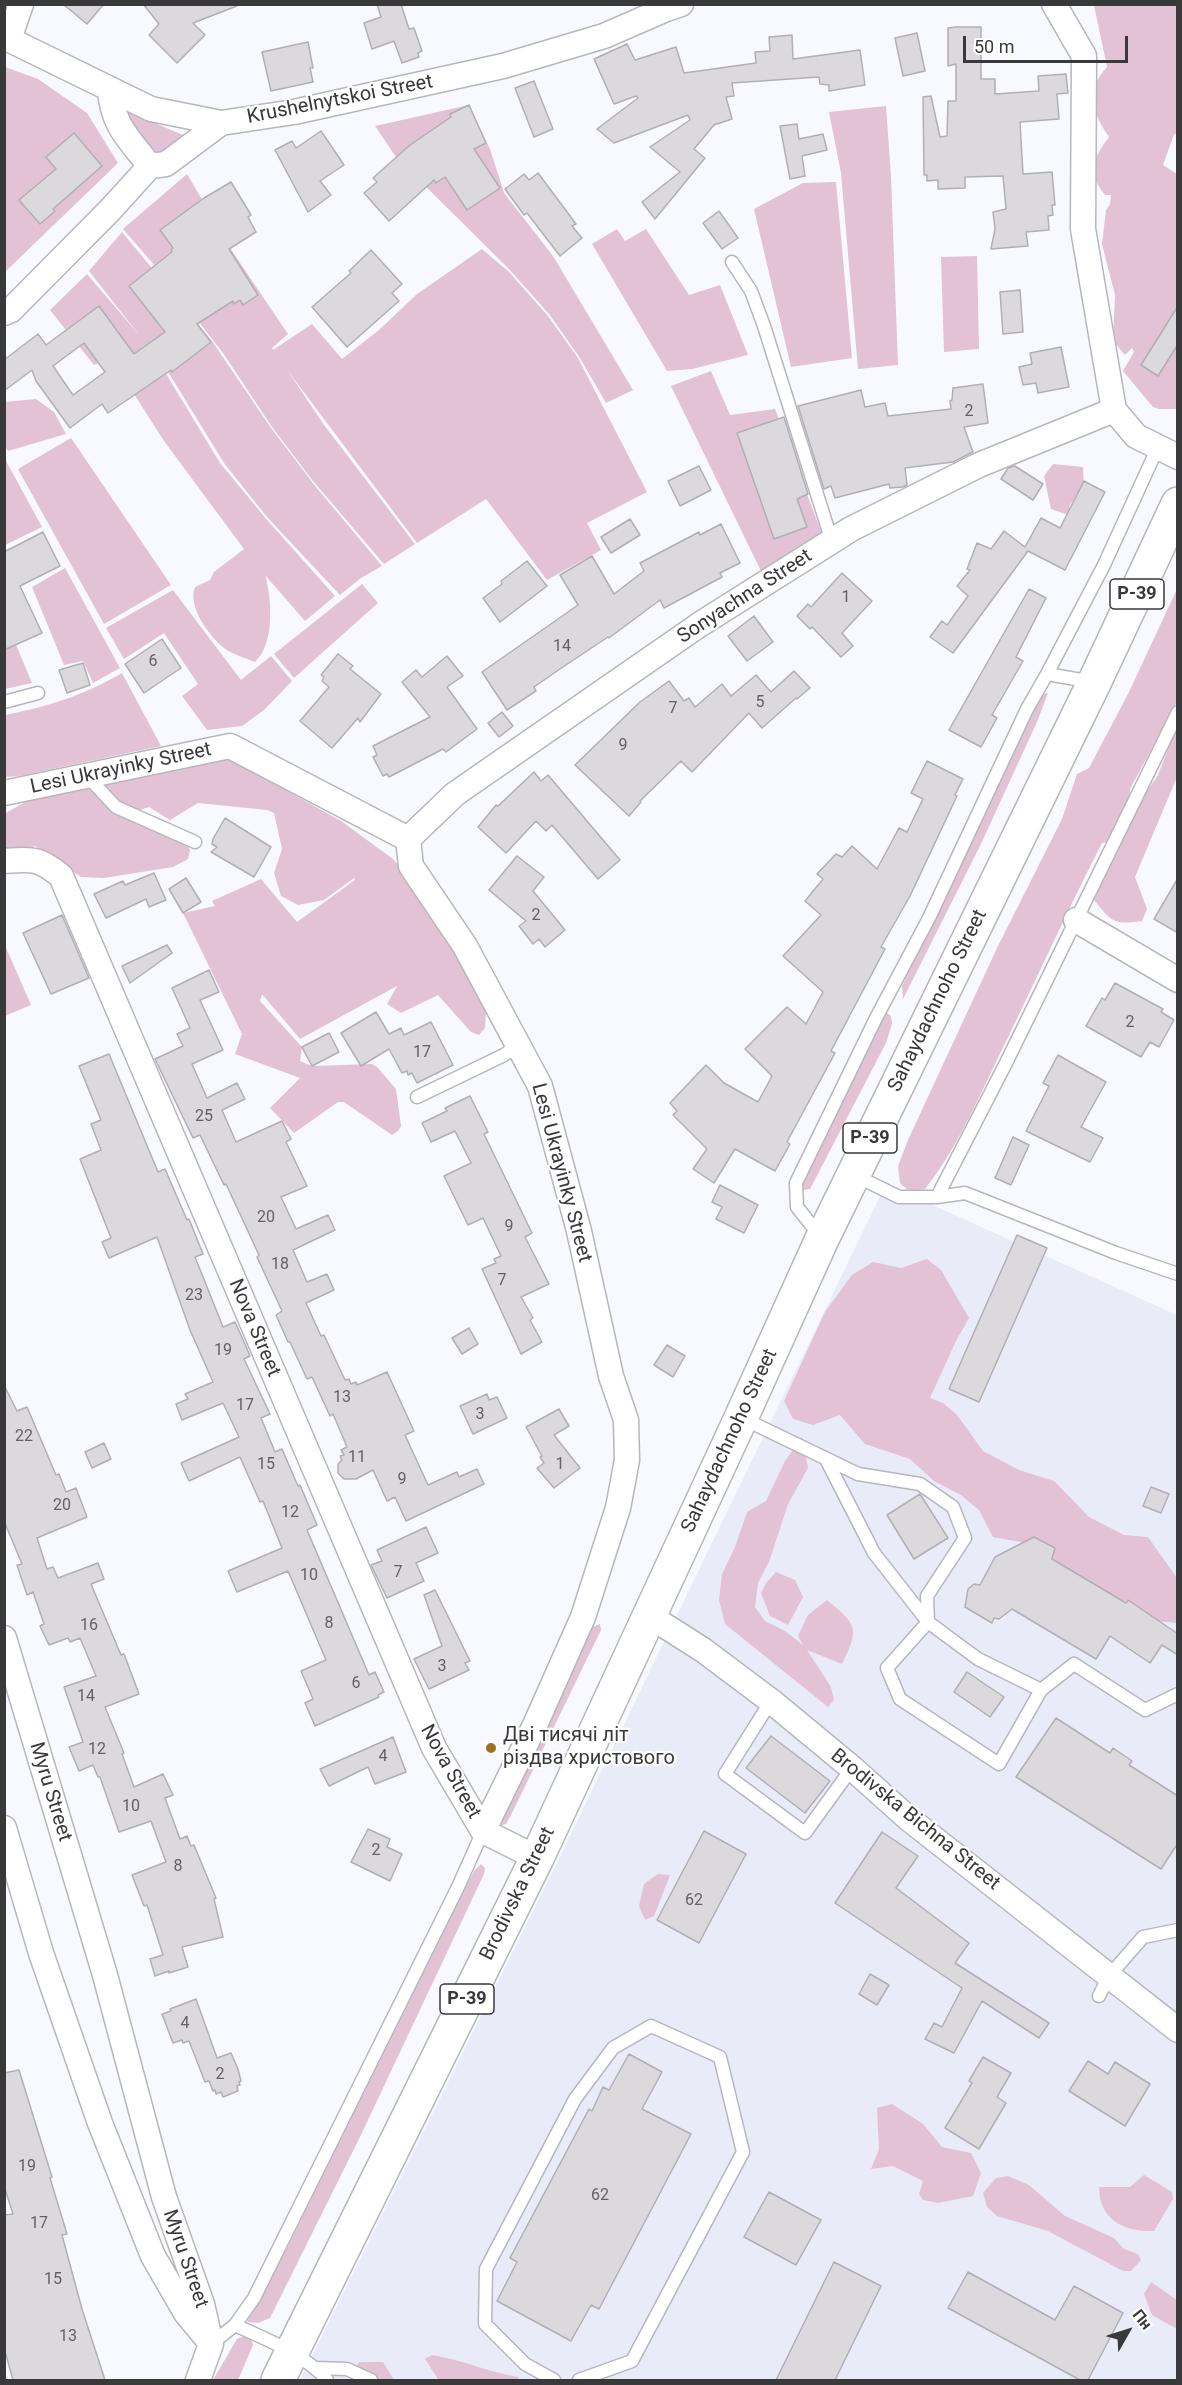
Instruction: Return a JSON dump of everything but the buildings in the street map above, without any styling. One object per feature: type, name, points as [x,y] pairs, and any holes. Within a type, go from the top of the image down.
[{"type":"main road","name":"Sahaydachnoho Street","points":[[653,1606],[822,1239],[1094,683],[1178,504]]},
{"type":"main road","name":"Brodivska Street","points":[[295,2367],[537,1858],[653,1606]]},
{"type":"street","points":[[7,38],[21,4]]},
{"type":"street","points":[[1054,4],[1084,56],[1083,229],[1114,410],[1136,436],[1168,452]]},
{"type":"street","name":"Krushelnytskoi Street","points":[[7,38],[151,108],[221,123],[294,112],[503,66],[604,36],[674,5]]},
{"type":"street","points":[[110,88],[111,110],[126,136],[150,166]]},
{"type":"street","points":[[4,313],[11,310],[78,243],[150,166],[166,164],[221,123]]},
{"type":"street","name":"Sonyachna Street","points":[[408,839],[455,794],[699,625],[851,529],[979,465],[1114,410]]},
{"type":"street","name":"Lesi Ukrayinky Street","points":[[4,792],[230,746],[408,839],[411,866],[465,946],[540,1086],[579,1231],[611,1376],[626,1419],[627,1461],[618,1508],[583,1617],[535,1725],[483,1831]]},
{"type":"street","name":"Nova Street","points":[[4,861],[28,859],[45,863],[61,876],[434,1748],[483,1831]]},
{"type":"street","points":[[1076,920],[1178,981]]},
{"type":"street","name":"Brodivska Bichna Street","points":[[653,1606],[703,1650],[771,1701],[852,1768],[1104,1986],[1178,2030]]},
{"type":"street","name":"Myru Street","points":[[4,1638],[105,1975],[164,2197],[202,2304],[211,2344]]},
{"type":"street","name":"Myru Street","points":[[4,1828],[41,1953],[81,2070],[153,2256],[186,2313],[211,2344]]},
{"type":"street","points":[[483,1831],[537,1858]]},
{"type":"street","points":[[198,2380],[211,2344]]},
{"type":"lane","points":[[732,262],[751,291],[764,326],[828,529],[834,540]]},
{"type":"lane","points":[[822,1239],[797,1207],[796,1184],[876,1018],[929,918],[1027,709],[1168,452]]},
{"type":"lane","points":[[1047,674],[1094,683]]},
{"type":"lane","points":[[4,702],[38,693]]},
{"type":"lane","points":[[937,1197],[1178,712]]},
{"type":"lane","points":[[87,776],[116,807],[195,842]]},
{"type":"lane","points":[[417,1097],[518,1045]]},
{"type":"lane","points":[[853,1174],[899,1197],[937,1197],[965,1193],[1116,1253],[1178,1274]]},
{"type":"lane","points":[[741,1418],[858,1474],[920,1484],[952,1507],[965,1538],[927,1596],[928,1622],[887,1668],[900,1700],[999,1764],[1041,1690],[1074,1664],[1145,1710],[1178,1694]]},
{"type":"lane","points":[[826,1459],[874,1553],[928,1622],[978,1659],[1041,1690]]},
{"type":"lane","points":[[771,1701],[724,1774],[805,1833],[852,1768]]},
{"type":"lane","points":[[211,2344],[235,2325],[254,2298],[459,1887],[483,1831]]},
{"type":"lane","points":[[1104,1986],[1143,1937],[1178,1930]]},
{"type":"lane","points":[[554,2380],[525,2364],[485,2324],[486,2269],[575,2099],[614,2048],[651,2026],[720,2057],[743,2152],[632,2361],[579,2380]]},
{"type":"lane","points":[[235,2325],[295,2367],[327,2380]]},
{"type":"lane","points":[[295,2367],[347,2368],[371,2380]]},
{"type":"shaded area","points":[[1094,5],[1177,5],[1177,134],[1174,134],[1163,165],[1177,174],[1177,409],[1153,407],[1123,371],[1134,352],[1132,348],[1125,355],[1113,341],[1115,295],[1102,244],[1106,210],[1110,204],[1111,195],[1105,195],[1099,187],[1094,172],[1099,152],[1109,137],[1098,119],[1093,93],[1100,76],[1107,67]]},
{"type":"shaded area","points":[[5,67],[38,79],[87,113],[118,163],[5,272]]},
{"type":"shaded area","points":[[469,105],[490,149],[504,193],[553,256],[633,390],[606,403],[580,358],[549,314],[509,269],[396,157],[375,126]]},
{"type":"shaded area","points":[[886,106],[898,365],[858,369],[841,173],[829,112]]},
{"type":"shaded area","points":[[128,112],[188,137],[176,150],[157,154],[147,146],[127,116]]},
{"type":"shaded area","points":[[187,174],[234,254],[288,334],[272,348],[273,350],[312,324],[342,359],[379,330],[417,294],[482,249],[509,272],[548,316],[578,358],[647,492],[587,523],[601,550],[547,580],[486,499],[417,543],[288,371],[324,425],[415,544],[384,564],[313,481],[272,427],[223,353],[156,267],[123,229]]},
{"type":"shaded area","points":[[836,182],[852,358],[791,367],[754,209],[803,183]]},
{"type":"shaded area","points":[[617,229],[625,241],[646,229],[689,295],[720,285],[748,355],[692,369],[667,371],[592,244]]},
{"type":"shaded area","points":[[122,232],[212,341],[271,428],[316,487],[382,566],[361,578],[340,595],[267,517],[224,463],[170,375],[157,359],[220,463],[335,596],[305,621],[265,575],[270,608],[269,633],[266,644],[255,662],[231,652],[218,643],[201,620],[193,595],[195,587],[210,580],[214,572],[244,549],[164,441],[111,358],[94,365],[50,310],[87,274],[140,336],[89,271]]},
{"type":"shaded area","points":[[977,256],[979,349],[944,352],[941,257]]},
{"type":"shaded area","points":[[711,371],[730,415],[775,409],[822,534],[761,571],[671,386]]},
{"type":"shaded area","points":[[36,399],[54,412],[66,434],[8,451],[5,447],[5,402]]},
{"type":"shaded area","points":[[71,438],[171,585],[104,624],[18,469]]},
{"type":"shaded area","points":[[5,459],[42,527],[4,545]]},
{"type":"shaded area","points":[[1053,464],[1083,467],[1084,488],[1069,506],[1077,518],[1051,509],[1044,476]]},
{"type":"shaded area","points":[[65,568],[120,668],[93,683],[83,661],[64,665],[32,587]]},
{"type":"shaded area","points":[[362,584],[378,603],[294,678],[274,654]]},
{"type":"shaded area","points":[[1177,589],[1177,702],[1130,789],[1111,841],[1102,843],[1088,870],[964,1128],[925,1189],[909,1191],[900,1183],[898,1166],[908,1140],[997,948],[1062,819],[1077,774],[1089,768],[1129,692]]},
{"type":"shaded area","points":[[173,590],[241,680],[271,656],[292,681],[264,710],[242,726],[207,730],[182,696],[198,684],[164,633],[124,659],[106,628]]},
{"type":"shaded area","points":[[4,616],[32,683],[5,689],[4,689]]},
{"type":"shaded area","points":[[122,673],[161,746],[5,777],[5,715],[65,699]]},
{"type":"shaded area","points":[[1048,693],[980,846],[903,999],[902,986],[1034,708],[1044,694]]},
{"type":"shaded area","points":[[1177,727],[1177,777],[1135,877],[1147,909],[1142,921],[1119,922],[1109,917],[1094,900],[1138,803],[1157,777]]},
{"type":"shaded area","points":[[228,753],[289,792],[341,821],[393,859],[440,912],[457,957],[487,992],[485,1028],[479,1035],[471,1032],[438,995],[401,1013],[387,1004],[397,986],[300,1039],[262,994],[260,1001],[302,1047],[300,1061],[312,1066],[372,1064],[377,1067],[396,1089],[401,1126],[392,1135],[344,1102],[338,1102],[294,1133],[270,1108],[300,1078],[235,1054],[242,1034],[183,913],[215,906],[212,901],[261,879],[297,922],[355,880],[354,878],[324,900],[298,905],[281,896],[274,873],[282,849],[274,813],[267,810],[198,803],[170,820],[149,807],[140,810],[134,816],[186,843],[190,850],[188,859],[173,867],[104,878],[81,877],[35,846],[5,866],[4,814],[34,797],[54,795],[87,776],[102,783],[113,783]]},
{"type":"shaded area","points":[[4,943],[31,1005],[5,1016],[4,1016]]},
{"type":"shaded area","points":[[886,1012],[891,1016],[892,1024],[886,1043],[810,1189],[804,1190],[801,1187]]},
{"type":"shaded area","points":[[886,1184],[1177,1315],[1177,2380],[300,2380],[549,1879]]},
{"type":"shaded area","points":[[927,1259],[941,1270],[969,1318],[930,1398],[943,1403],[957,1415],[983,1451],[1019,1470],[1054,1481],[1089,1517],[1124,1535],[1148,1537],[1177,1578],[1177,1623],[1156,1621],[1129,1601],[1104,1599],[1083,1585],[1054,1559],[1031,1544],[993,1537],[979,1510],[961,1495],[934,1481],[910,1459],[865,1444],[840,1415],[813,1425],[793,1419],[784,1401],[825,1312],[852,1275],[873,1262],[901,1268]]},
{"type":"shaded area","points":[[802,1437],[808,1468],[788,1504],[769,1562],[758,1583],[755,1607],[765,1621],[785,1631],[803,1645],[798,1636],[808,1615],[827,1600],[845,1615],[850,1622],[853,1635],[842,1664],[807,1650],[831,1687],[834,1700],[828,1707],[725,1624],[719,1600],[722,1574],[735,1547],[747,1512],[766,1501],[785,1461]]},
{"type":"shaded area","points":[[776,1572],[795,1580],[803,1597],[788,1625],[770,1616],[761,1593]]},
{"type":"shaded area","points":[[600,1624],[601,1630],[513,1811],[506,1824],[498,1826],[589,1628]]},
{"type":"shaded area","points":[[481,1864],[485,1868],[484,1874],[359,2139],[270,2318],[258,2323],[247,2322],[290,2242],[467,1884]]},
{"type":"shaded area","points":[[658,1874],[670,1875],[654,1916],[645,1920],[639,1906],[644,1884]]},
{"type":"shaded area","points":[[892,2104],[923,2124],[942,2147],[971,2153],[981,2173],[973,2196],[938,2203],[923,2200],[919,2194],[923,2181],[893,2166],[871,2169],[879,2149],[877,2108]]},
{"type":"shaded area","points":[[1144,2175],[1172,2192],[1173,2199],[1154,2231],[1133,2229],[1115,2222],[1103,2208],[1100,2198],[1099,2187],[1130,2187]]},
{"type":"shaded area","points":[[1008,2176],[1029,2185],[1065,2216],[1114,2238],[1124,2249],[1138,2254],[1141,2260],[1131,2271],[1123,2271],[1048,2231],[997,2216],[987,2207],[983,2193],[996,2178]]},
{"type":"shaded area","points":[[1151,2282],[1177,2300],[1177,2329],[1152,2315],[1144,2294]]},
{"type":"shaded area","points":[[244,2336],[251,2338],[253,2345],[238,2380],[213,2380],[237,2339]]},
{"type":"shaded area","points":[[432,2355],[518,2377],[519,2380],[441,2380],[425,2359]]},
{"type":"shaded area","points":[[359,2362],[383,2362],[394,2380],[350,2380]]},
{"type":"place","name":"Дві тисячі літ різдва христового","points":[[491,1748]]}]
